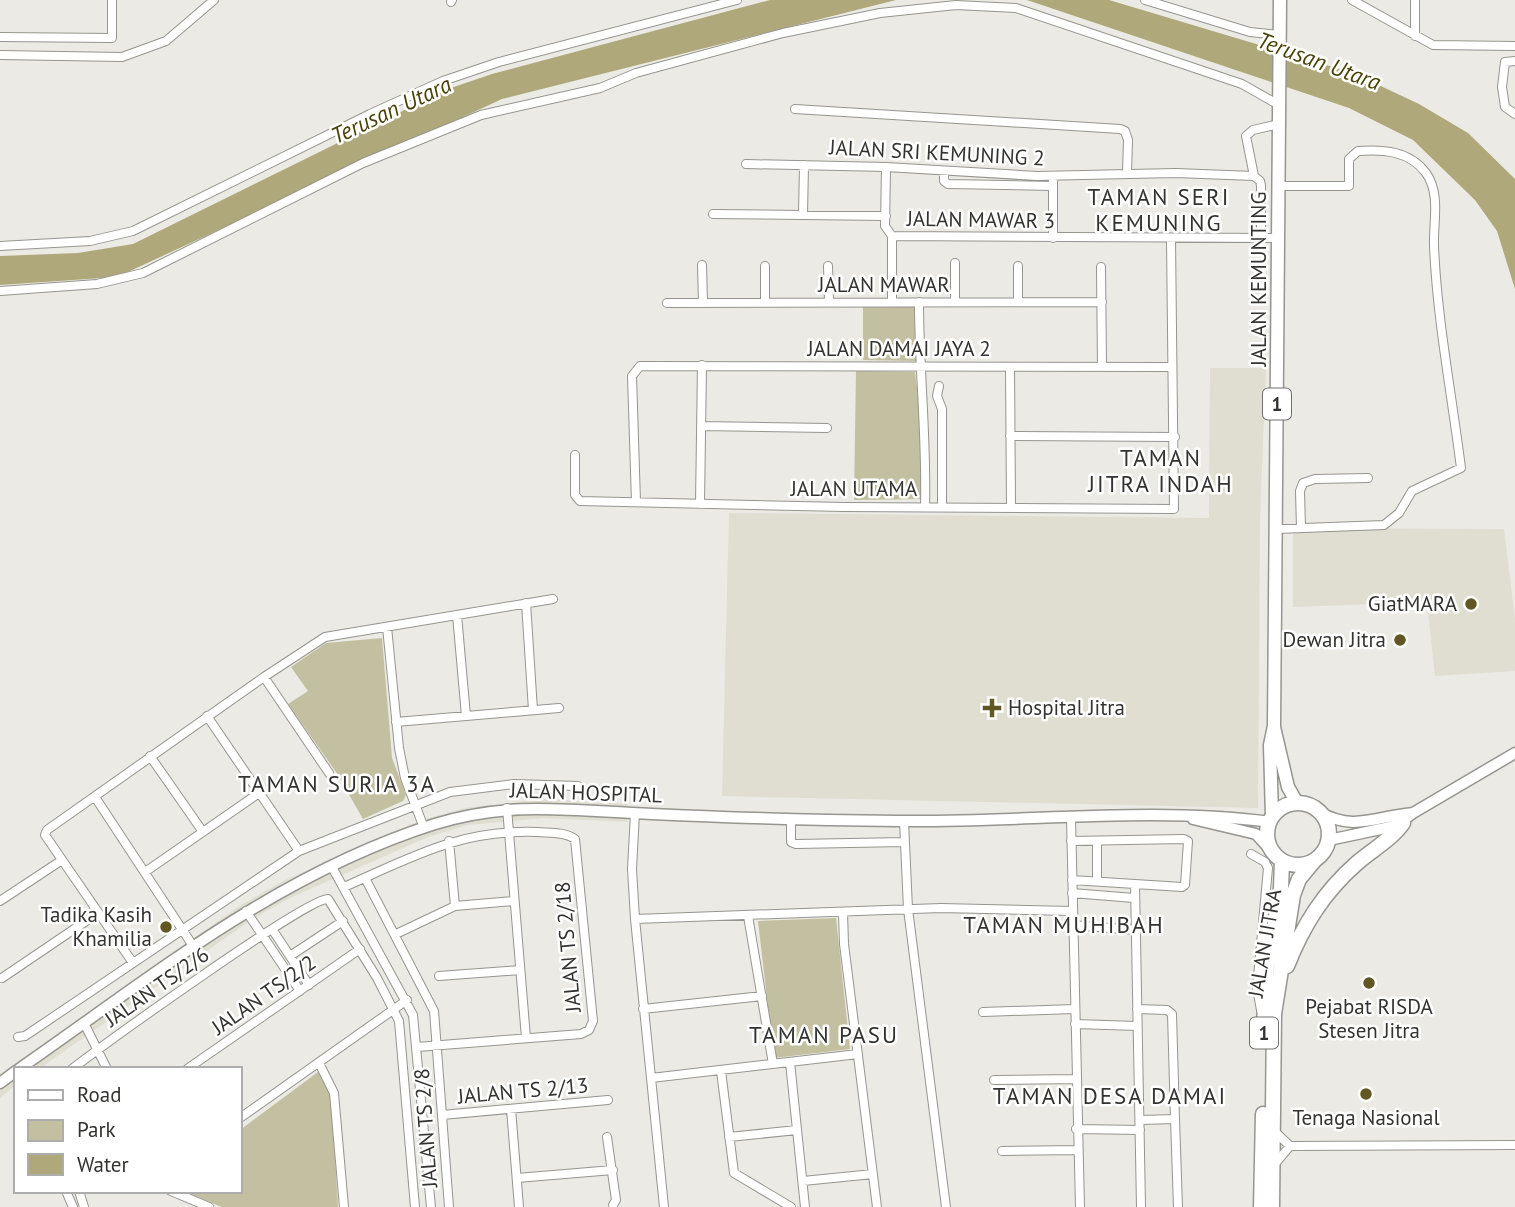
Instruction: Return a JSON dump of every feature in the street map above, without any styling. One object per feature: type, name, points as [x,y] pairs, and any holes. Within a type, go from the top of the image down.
[{"type":"highway","points":[[1271,820],[1283,807],[1297,803],[1320,812],[1327,825],[1329,839]]},
{"type":"highway","points":[[1277,992],[1298,939],[1320,901],[1349,870],[1408,818]]},
{"type":"highway","name":"1","points":[[1271,820],[1267,838],[1278,857]]},
{"type":"highway","name":"1","points":[[1314,861],[1323,852],[1329,839]]},
{"type":"highway","points":[[1278,857],[1295,865],[1314,861]]},
{"type":"highway","name":"JALAN JITRA","points":[[1261,1207],[1266,974],[1281,888],[1278,857]]},
{"type":"highway","name":"JALAN JITRA","points":[[1272,1207],[1277,992],[1293,895],[1299,879],[1314,861]]},
{"type":"main road","name":"JALAN KEMUNTING","points":[[1271,820],[1280,0]]},
{"type":"main road","name":"JALAN KEMUNTING","points":[[1274,726],[1288,788],[1297,803]]},
{"type":"street","points":[[0,37],[112,38],[112,0]]},
{"type":"street","points":[[0,55],[122,57],[166,41],[214,0]]},
{"type":"street","points":[[0,246],[73,243],[122,235],[175,212],[370,114],[443,81],[499,62],[737,0]]},
{"type":"street","points":[[1145,0],[1279,39]]},
{"type":"street","points":[[1352,0],[1415,36],[1441,46],[1515,46]]},
{"type":"street","points":[[1415,0],[1415,36]]},
{"type":"street","points":[[0,290],[97,284],[143,273],[363,163],[481,115],[600,88],[636,73],[783,33],[880,13],[970,4],[1016,8],[1279,99]]},
{"type":"street","points":[[1515,61],[1505,62],[1502,86],[1505,107],[1515,114]]},
{"type":"street","name":"JALAN SRI KEMUNING 2","points":[[795,109],[1120,129],[1125,131],[1128,140],[1127,173]]},
{"type":"street","points":[[1261,238],[1261,186],[1254,176],[1246,136],[1253,130],[1279,124]]},
{"type":"street","points":[[1276,529],[1384,525],[1399,513],[1412,491],[1461,468],[1435,255],[1433,187],[1426,174],[1406,157],[1395,152],[1358,151],[1349,159],[1349,186],[1279,186]]},
{"type":"street","name":"JALAN SRI KEMUNING 2","points":[[746,164],[887,167],[1054,176],[1127,173],[1254,176]]},
{"type":"street","points":[[803,215],[804,164]]},
{"type":"street","name":"JALAN MAWAR 3","points":[[887,167],[887,232],[892,236],[1279,238]]},
{"type":"street","points":[[944,171],[944,181],[948,184],[1054,186]]},
{"type":"street","points":[[1053,238],[1054,176]]},
{"type":"street","name":"JALAN MAWAR 3","points":[[713,214],[886,216]]},
{"type":"street","name":"JALAN MAWAR 3","points":[[892,236],[892,302]]},
{"type":"street","points":[[1010,436],[1175,438],[1171,239]]},
{"type":"street","points":[[955,262],[955,302]]},
{"type":"street","points":[[702,265],[704,303]]},
{"type":"street","points":[[765,266],[765,302]]},
{"type":"street","points":[[828,266],[829,302]]},
{"type":"street","points":[[1018,266],[1018,302]]},
{"type":"street","points":[[1101,267],[1102,367]]},
{"type":"street","points":[[919,302],[919,366],[926,460],[925,507]]},
{"type":"street","name":"JALAN MAWAR","points":[[667,303],[1102,302]]},
{"type":"street","name":"JALAN DAMAI JAYA 2","points":[[636,502],[632,376],[636,368],[645,365],[1172,368]]},
{"type":"street","points":[[701,504],[702,365]]},
{"type":"street","points":[[1010,367],[1011,507]]},
{"type":"street","points":[[939,386],[937,396],[942,409],[942,507]]},
{"type":"street","points":[[701,426],[827,428]]},
{"type":"street","name":"JALAN UTAMA","points":[[575,455],[577,500],[925,507],[1177,507],[1175,438]]},
{"type":"street","points":[[926,460],[942,460]]},
{"type":"street","points":[[1301,528],[1300,491],[1303,483],[1315,479],[1368,478]]},
{"type":"street","points":[[133,963],[45,832],[207,716],[325,638],[553,599]]},
{"type":"street","points":[[526,603],[533,710]]},
{"type":"street","points":[[457,615],[466,716]]},
{"type":"street","points":[[387,627],[403,767],[424,828]]},
{"type":"street","points":[[264,677],[329,773]]},
{"type":"street","points":[[396,722],[559,708]]},
{"type":"street","points":[[207,716],[299,851]]},
{"type":"street","points":[[1329,839],[1408,818],[1515,753]]},
{"type":"street","points":[[150,756],[203,832]]},
{"type":"street","points":[[18,1037],[25,1037],[299,851],[450,792],[492,785],[578,786]]},
{"type":"street","points":[[145,872],[259,793]]},
{"type":"street","points":[[94,797],[194,946]]},
{"type":"street","name":"JALAN HOSPITAL","points":[[22,1067],[194,946],[279,891],[424,828],[466,815],[507,808],[541,807],[791,819],[904,821],[1181,817],[1206,814],[1271,820]]},
{"type":"street","points":[[507,808],[526,1038]]},
{"type":"street","points":[[1320,812],[1334,821],[1352,824],[1408,818]]},
{"type":"street","points":[[635,813],[632,869],[635,919],[664,1207]]},
{"type":"street","name":"JALAN HOSPITAL","points":[[1181,817],[1251,832],[1278,857]]},
{"type":"street","points":[[1072,818],[1076,1129],[1080,1207]]},
{"type":"street","points":[[791,819],[791,842],[796,844],[904,842]]},
{"type":"street","points":[[904,821],[908,909],[946,1207]]},
{"type":"street","name":"JALAN TS 2/18","points":[[344,887],[449,841],[509,831],[567,835],[576,842],[593,1021],[589,1030],[581,1034],[417,1047]]},
{"type":"street","points":[[1071,841],[1187,839],[1185,885],[1179,888],[1072,880]]},
{"type":"street","points":[[449,841],[455,906]]},
{"type":"street","points":[[1097,841],[1097,881]]},
{"type":"street","points":[[1251,854],[1268,866],[1257,988],[1258,1003],[1264,1016]]},
{"type":"street","points":[[0,901],[62,860]]},
{"type":"street","points":[[332,867],[413,1015],[431,1207]]},
{"type":"street","name":"JALAN TS 2/8","points":[[365,878],[432,1004],[449,1207]]},
{"type":"street","points":[[1135,884],[1141,1207]]},
{"type":"street","points":[[1072,893],[1134,898]]},
{"type":"street","name":"JALAN TS/2/6","points":[[75,1067],[272,929],[321,899],[330,901],[343,920]]},
{"type":"street","points":[[396,934],[455,906],[513,901]]},
{"type":"street","points":[[635,919],[908,909],[1072,911]]},
{"type":"street","points":[[246,911],[300,991]]},
{"type":"street","points":[[2,978],[98,913]]},
{"type":"street","points":[[843,913],[877,1207]]},
{"type":"street","points":[[748,916],[773,1064]]},
{"type":"street","points":[[290,956],[343,920],[394,1009],[400,1025],[415,1207]]},
{"type":"street","points":[[1072,925],[1135,930]]},
{"type":"street","points":[[272,929],[309,985]]},
{"type":"street","name":"JALAN TS/2/2","points":[[190,1067],[360,949]]},
{"type":"street","points":[[439,976],[520,970]]},
{"type":"street","points":[[643,1009],[762,996]]},
{"type":"street","points":[[242,1117],[407,1000]]},
{"type":"street","points":[[983,1012],[1075,1009]]},
{"type":"street","points":[[1137,1009],[1167,1010],[1172,1014],[1178,1207]]},
{"type":"street","points":[[84,1023],[99,1048],[106,1067]]},
{"type":"street","points":[[1075,1024],[1137,1026]]},
{"type":"street","points":[[651,1078],[858,1054]]},
{"type":"street","points":[[790,1062],[805,1207]]},
{"type":"street","points":[[318,1063],[334,1093],[344,1207]]},
{"type":"street","points":[[722,1071],[734,1173],[791,1207]]},
{"type":"street","points":[[994,1080],[1075,1079]]},
{"type":"street","name":"JALAN TS 2/13","points":[[442,1115],[608,1100]]},
{"type":"street","points":[[511,1109],[519,1207]]},
{"type":"street","points":[[1140,1121],[1175,1119]]},
{"type":"street","points":[[1272,1128],[1290,1146],[1515,1145]]},
{"type":"street","points":[[1076,1129],[1140,1130]]},
{"type":"street","points":[[729,1137],[797,1130]]},
{"type":"street","points":[[607,1137],[616,1200],[612,1205]]},
{"type":"street","points":[[1272,1170],[1290,1146]]},
{"type":"street","points":[[1002,1151],[1077,1150]]},
{"type":"street","points":[[517,1178],[612,1170]]},
{"type":"street","points":[[803,1181],[873,1174]]},
{"type":"street","points":[[176,1193],[209,1207]]},
{"type":"shaded area","name":"Hospital Jitra","points":[[1210,368],[1266,368],[1260,518],[1258,808],[722,796],[729,513],[1209,518]]},
{"type":"shaded area","name":"GiatMARA","points":[[1293,528],[1504,529],[1515,619],[1515,671],[1435,676],[1427,602],[1293,607]]},
{"type":"shaded area","points":[[543,799],[628,804],[627,822],[544,818],[468,825],[428,837],[290,898],[251,920],[42,1067],[14,1067],[14,1087],[0,1098],[0,1074],[241,905],[281,882],[422,820],[465,808]]},
{"type":"green space","points":[[863,306],[917,306],[917,361],[863,360]]},
{"type":"green space","points":[[856,371],[915,372],[924,445],[922,499],[854,500]]},
{"type":"green space","points":[[382,638],[392,758],[406,795],[403,801],[363,819],[336,772],[288,704],[308,691],[291,667],[326,643]]},
{"type":"green space","points":[[836,918],[850,1049],[774,1058],[758,921]]},
{"type":"green space","points":[[318,1072],[331,1092],[338,1207],[222,1207],[187,1193],[242,1193],[242,1129]]},
{"type":"water","name":"Terusan Utara","points":[[770,0],[896,0],[502,99],[117,277],[0,285],[0,256],[78,253],[133,244],[445,90],[492,74]]},
{"type":"water","name":"Terusan Utara","points":[[1027,0],[1109,0],[1353,73],[1419,104],[1468,133],[1515,179],[1515,289],[1497,231],[1475,200],[1413,140],[1349,108]]},
{"type":"place","name":"GiatMARA","points":[[1471,604]]},
{"type":"place","name":"Dewan Jitra","points":[[1400,640]]},
{"type":"place","name":"Hospital Jitra","points":[[992,708]]},
{"type":"place","name":"Tadika Kasih Khamilia","points":[[166,927]]},
{"type":"place","name":"Pejabat RISDA Stesen Jitra","points":[[1369,983]]},
{"type":"place","name":"Tenaga Nasional","points":[[1366,1094]]},
{"type":"district","name":"TAMAN SERI KEMUNING","points":[[1159,210]]},
{"type":"district","name":"TAMAN JITRA INDAH","points":[[1161,471]]},
{"type":"district","name":"TAMAN SURIA 3A","points":[[337,784]]},
{"type":"district","name":"TAMAN MUHIBAH","points":[[1064,925]]},
{"type":"district","name":"TAMAN PASU","points":[[824,1035]]},
{"type":"district","name":"TAMAN DESA DAMAI","points":[[1110,1096]]}]
